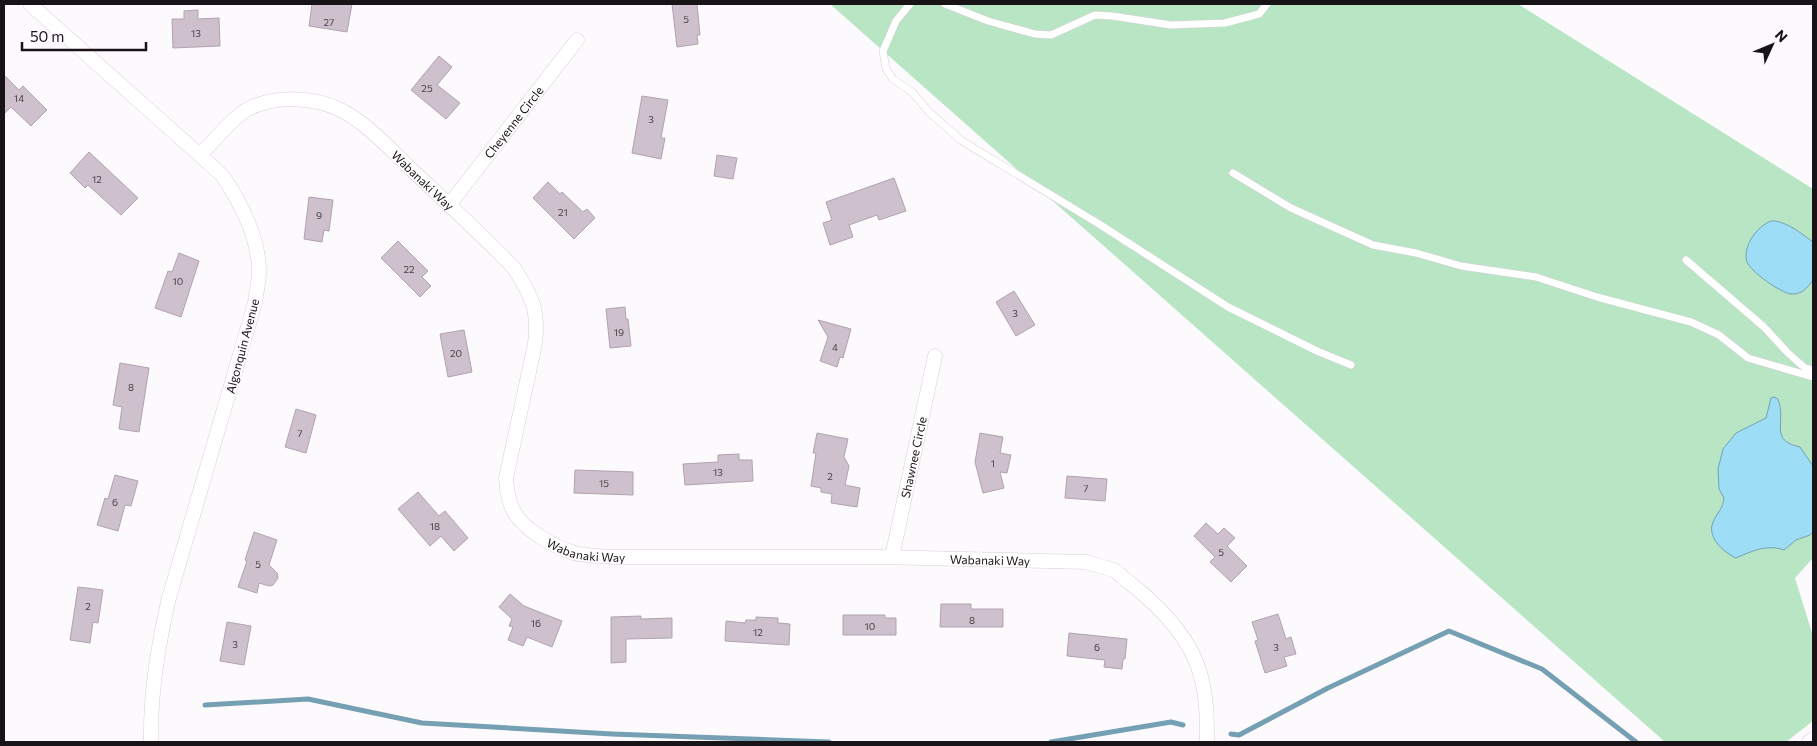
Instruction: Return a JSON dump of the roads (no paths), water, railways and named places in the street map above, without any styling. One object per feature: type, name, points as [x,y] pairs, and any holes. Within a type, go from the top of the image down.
[{"type":"street","name":"Algonquin Avenue","points":[[30,4],[222,175],[236,195],[256,249],[259,272],[255,303],[248,332],[169,598],[160,635],[152,701],[151,742]]},
{"type":"street","name":"Cheyenne Circle","points":[[449,205],[577,40]]},
{"type":"street","name":"Wabanaki Way","points":[[200,155],[239,116],[255,105],[275,100],[320,102],[340,110],[368,129],[514,268],[526,286],[536,312],[537,326],[535,344],[506,478],[508,497],[515,513],[529,528],[552,544],[575,554],[613,556],[892,557],[1086,562],[1115,572],[1143,594],[1165,615],[1183,638],[1194,655],[1200,672],[1207,702],[1208,742]]},
{"type":"street","name":"Shawnee Circle","points":[[892,557],[935,356]]},
{"type":"street","points":[[1809,742],[1813,739]]},
{"type":"lane","points":[[910,4],[896,21],[883,51],[886,69],[893,79],[912,92],[929,112],[962,141],[1099,224],[1228,307],[1317,351],[1351,365]]},
{"type":"lane","points":[[945,4],[988,21],[1035,34],[1051,35],[1095,15],[1171,26],[1226,23],[1259,14],[1268,4]]},
{"type":"lane","points":[[1233,173],[1291,208],[1373,245],[1416,253],[1462,266],[1536,277],[1597,297],[1691,322],[1719,335],[1748,358],[1813,377]]},
{"type":"lane","points":[[1686,260],[1764,327],[1805,368],[1813,370]]},
{"type":"water","points":[[1771,221],[1788,225],[1813,242],[1813,280],[1801,292],[1795,294],[1786,293],[1760,276],[1747,262],[1747,250],[1752,238],[1761,227]]},
{"type":"water","points":[[1771,398],[1778,399],[1780,407],[1781,435],[1790,444],[1800,447],[1813,466],[1813,532],[1796,540],[1784,550],[1766,548],[1736,558],[1721,548],[1712,532],[1714,520],[1724,498],[1719,489],[1718,469],[1723,449],[1736,433],[1766,418]]},
{"type":"waterway","points":[[1231,734],[1239,735],[1328,688],[1449,631],[1542,669],[1636,742]]},
{"type":"waterway","points":[[205,705],[308,699],[422,723],[612,734],[829,742]]},
{"type":"waterway","points":[[1051,742],[1171,722],[1183,725]]}]
